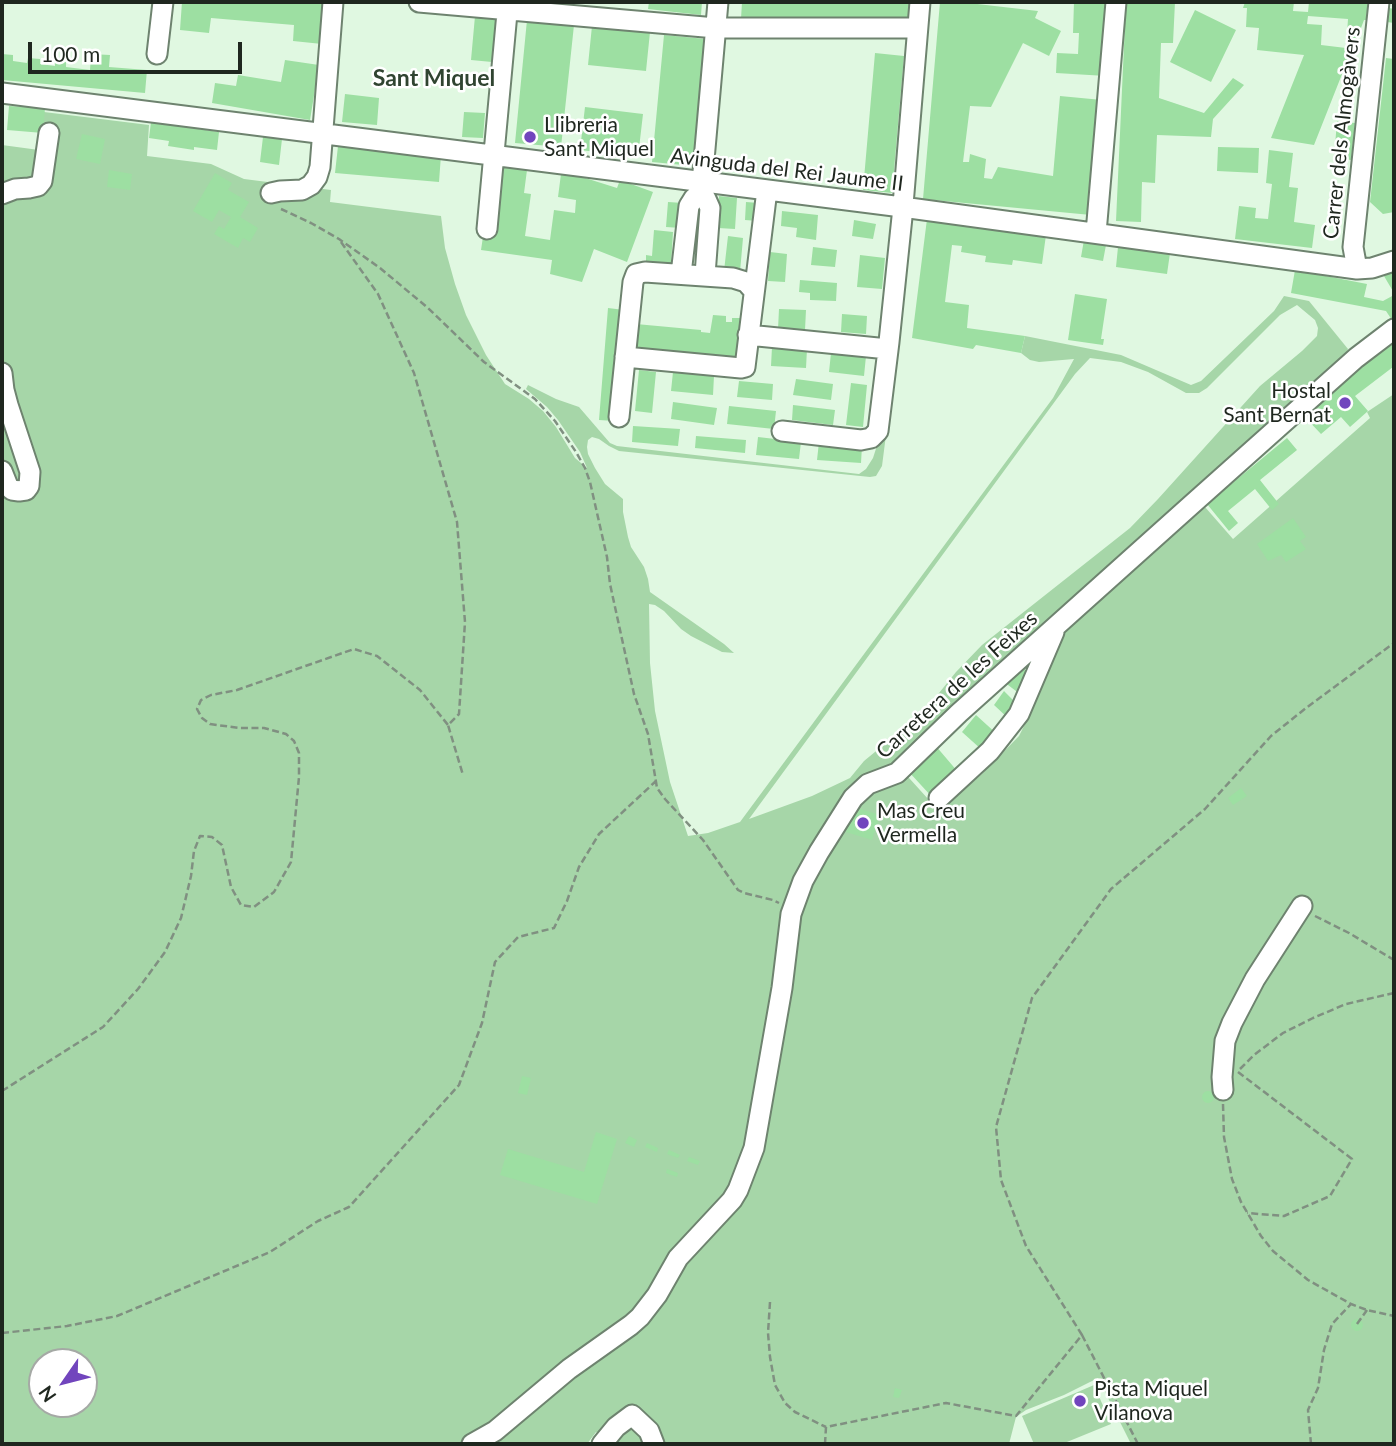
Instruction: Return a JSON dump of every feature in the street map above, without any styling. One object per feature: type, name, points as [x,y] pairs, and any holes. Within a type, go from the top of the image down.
[{"type":"street","points":[[157,54],[163,2]]},
{"type":"street","points":[[271,193],[302,190],[312,185],[317,177],[333,2]]},
{"type":"street","points":[[419,2],[507,6],[716,28],[918,28]]},
{"type":"street","points":[[681,274],[689,206],[701,188],[719,2]]},
{"type":"street","points":[[782,431],[861,440],[871,438],[878,431],[920,2]]},
{"type":"street","points":[[1096,233],[1116,2]]},
{"type":"street","name":"Carrer dels Almogàvers","points":[[1357,269],[1353,247],[1379,2]]},
{"type":"street","points":[[487,229],[507,6]]},
{"type":"street","name":"Avinguda del Rei Jaume II","points":[[2,93],[494,155],[701,188],[766,190],[1357,269],[1372,268],[1394,261]]},
{"type":"street","points":[[2,194],[38,186],[42,181],[49,133]]},
{"type":"street","points":[[701,188],[710,208],[705,275]]},
{"type":"street","points":[[625,357],[745,367],[766,190]]},
{"type":"street","points":[[620,417],[636,274],[645,272],[705,275],[740,280],[750,285],[754,291]]},
{"type":"street","name":"Carretera de les Feixes","points":[[472,1444],[495,1431],[569,1369],[640,1317],[657,1295],[678,1258],[732,1200],[738,1190],[754,1148],[796,899],[819,852],[858,793],[868,785],[897,774],[959,713],[1055,627],[1346,367],[1394,329]]},
{"type":"street","points":[[748,335],[888,349]]},
{"type":"street","points":[[2,373],[6,398],[30,471],[29,486],[26,490],[12,489],[2,471]]},
{"type":"street","points":[[939,799],[990,751],[1019,714],[1054,636],[1055,627]]},
{"type":"street","points":[[1223,1090],[1226,1041],[1232,1023],[1255,979],[1302,906]]},
{"type":"street","points":[[602,1444],[616,1427],[632,1415],[649,1431],[654,1444]]},
{"type":"path","points":[[271,193],[268,196],[274,205],[339,239],[380,268],[490,368],[535,399],[547,411],[585,468],[607,557],[610,584],[634,694],[648,734],[657,788],[703,839],[738,890],[773,900],[780,904],[791,920]]},
{"type":"path","points":[[339,239],[378,295],[414,373],[457,522],[465,622],[459,714],[448,725]]},
{"type":"path","points":[[1138,1444],[1082,1335],[1026,1246],[1001,1180],[996,1127],[1032,998],[1111,889],[1205,809],[1271,736],[1394,643]]},
{"type":"path","points":[[2,1091],[103,1027],[138,989],[164,952],[181,918],[194,851],[200,836],[212,837],[222,845],[231,887],[241,905],[254,907],[274,892],[291,862],[299,777],[299,753],[293,741],[286,734],[264,728],[210,724],[202,718],[197,709],[201,701],[211,695],[237,690],[354,649],[377,656],[420,690],[448,725],[463,775]]},
{"type":"path","points":[[2,1333],[67,1326],[117,1316],[270,1252],[318,1221],[349,1207],[459,1085],[482,1023],[495,962],[518,937],[554,928],[579,867],[599,834],[656,781]]},
{"type":"path","points":[[1302,906],[1394,960]]},
{"type":"path","points":[[1394,993],[1346,1004],[1283,1033],[1254,1055],[1223,1090],[1224,1136],[1232,1179],[1241,1202],[1261,1236],[1286,1264],[1308,1280],[1351,1304],[1394,1316]]},
{"type":"path","points":[[1238,1072],[1352,1159],[1330,1196],[1284,1216],[1247,1213]]},
{"type":"path","points":[[770,1302],[768,1333],[775,1385],[785,1403],[796,1412],[826,1427],[946,1403],[1016,1416],[1082,1335]]},
{"type":"path","points":[[1311,1444],[1308,1410],[1318,1388],[1324,1350],[1332,1324],[1351,1304]]},
{"type":"path","points":[[1357,1324],[1367,1310]]},
{"type":"path","points":[[825,1444],[826,1427]]},
{"type":"green space","points":[[44,112],[149,125],[147,156],[211,164],[244,179],[331,190],[330,202],[441,216],[445,248],[455,284],[466,315],[486,355],[505,384],[543,411],[575,458],[587,468],[580,452],[558,420],[526,389],[528,385],[579,407],[610,443],[617,446],[859,474],[873,458],[882,430],[895,365],[882,466],[876,476],[619,451],[599,439],[592,437],[588,440],[588,454],[595,468],[605,484],[623,499],[628,537],[644,567],[650,592],[734,653],[722,652],[691,636],[664,611],[649,604],[650,663],[655,711],[670,782],[688,836],[708,833],[740,822],[1053,398],[1074,359],[1039,362],[1030,360],[1021,353],[1025,336],[1121,355],[1191,385],[1201,381],[1274,311],[1284,296],[1309,301],[1348,349],[1344,364],[900,768],[939,811],[982,774],[1019,736],[1054,646],[1075,620],[1205,507],[1233,539],[1370,418],[1367,412],[1394,394],[1394,1444],[1131,1444],[1098,1378],[1016,1417],[1009,1444],[609,1444],[596,1432],[587,1444],[2,1444],[2,145],[39,150]],"holes":[[[1297,305],[1315,320],[1317,336],[1260,386],[1130,528],[982,645],[935,698],[864,761],[850,778],[812,796],[749,819],[1075,374],[1090,358],[1121,362],[1148,372],[1186,393],[1199,393],[1280,315]]]},
{"type":"green space","name":"Pista Miquel Vilanova","points":[[1094,1385],[1111,1424],[1062,1444],[1034,1444],[1022,1416]]},
{"type":"building","points":[[182,2],[325,2],[322,44],[293,41],[294,25],[211,18],[209,33],[180,30]]},
{"type":"building","points":[[567,2],[567,7],[530,4]]},
{"type":"building","points":[[649,2],[702,2],[701,15],[648,9]]},
{"type":"building","points":[[742,2],[915,2],[913,31],[741,19]]},
{"type":"building","points":[[940,2],[1038,11],[1035,18],[1061,31],[1049,56],[1023,43],[991,107],[970,106],[963,162],[969,162],[970,154],[986,159],[984,178],[992,179],[998,167],[1053,176],[1060,96],[1102,100],[1091,215],[923,199]]},
{"type":"building","points":[[1074,2],[1109,2],[1106,76],[1056,73],[1057,53],[1078,54],[1079,33],[1073,33]]},
{"type":"building","points":[[1126,2],[1175,2],[1173,43],[1161,43],[1159,98],[1204,113],[1233,78],[1244,85],[1213,119],[1211,137],[1157,135],[1155,183],[1142,182],[1141,222],[1116,221]]},
{"type":"building","points":[[1245,2],[1294,2],[1293,11],[1308,12],[1309,2],[1368,2],[1366,20],[1353,49],[1346,48],[1345,59],[1348,59],[1314,145],[1271,138],[1304,55],[1257,50],[1259,28],[1246,27],[1247,8],[1243,8]],"holes":[[[1308,16],[1348,19],[1346,48],[1321,45],[1322,25],[1307,24]]]},
{"type":"building","points":[[1389,8],[1394,9],[1394,23],[1387,22]]},
{"type":"building","points":[[1195,10],[1236,30],[1211,82],[1170,62]]},
{"type":"building","points":[[475,16],[496,18],[492,62],[471,60]]},
{"type":"building","points":[[527,20],[574,25],[561,147],[515,143]]},
{"type":"building","points":[[592,26],[650,32],[646,71],[588,65]]},
{"type":"building","points":[[664,35],[706,39],[694,166],[652,162]]},
{"type":"building","points":[[875,53],[904,56],[892,193],[863,190]]},
{"type":"building","points":[[2,54],[13,55],[13,61],[27,63],[28,58],[40,59],[40,64],[55,66],[55,60],[66,62],[66,67],[90,70],[91,54],[110,55],[109,67],[147,70],[145,93],[2,80]]},
{"type":"building","points":[[1386,58],[1394,59],[1394,212],[1383,214],[1370,202]]},
{"type":"building","points":[[285,60],[319,65],[310,120],[212,103],[215,83],[236,86],[238,75],[281,82]]},
{"type":"building","points":[[345,94],[379,98],[377,125],[342,122]]},
{"type":"building","points":[[9,106],[45,108],[43,133],[7,130]]},
{"type":"building","points":[[585,107],[643,114],[638,157],[580,150]]},
{"type":"building","points":[[464,112],[485,113],[483,138],[462,137]]},
{"type":"building","points":[[1337,121],[1355,123],[1351,160],[1334,158]]},
{"type":"building","points":[[151,122],[219,132],[217,150],[168,146],[169,141],[149,138]]},
{"type":"building","points":[[82,134],[105,139],[100,164],[76,159]]},
{"type":"building","points":[[263,137],[282,139],[279,165],[260,162]]},
{"type":"building","points":[[338,146],[441,155],[439,182],[335,173]]},
{"type":"building","points":[[1218,147],[1259,148],[1258,173],[1217,171]]},
{"type":"building","points":[[1269,150],[1293,153],[1289,187],[1298,188],[1294,222],[1315,225],[1312,248],[1235,239],[1239,206],[1256,208],[1255,218],[1268,219],[1272,184],[1266,183]]},
{"type":"building","points":[[502,167],[527,170],[524,193],[531,194],[525,236],[550,240],[554,210],[575,213],[576,200],[558,197],[561,174],[582,177],[617,188],[620,180],[653,192],[627,262],[594,249],[582,282],[550,274],[552,260],[481,250]]},
{"type":"building","points":[[109,170],[132,174],[130,190],[107,187]]},
{"type":"building","points":[[215,173],[232,183],[228,190],[249,202],[240,217],[258,228],[250,242],[243,238],[238,248],[214,234],[219,226],[224,229],[231,217],[219,210],[212,222],[193,211]]},
{"type":"building","points":[[719,196],[737,198],[735,229],[718,228]]},
{"type":"building","points":[[668,202],[683,203],[681,228],[666,227]]},
{"type":"building","points":[[746,202],[759,203],[758,221],[745,220]]},
{"type":"building","points":[[782,211],[818,215],[816,240],[796,237],[797,228],[781,226]]},
{"type":"building","points":[[927,219],[1046,235],[1042,264],[1013,260],[1012,265],[985,262],[986,256],[961,252],[962,246],[952,245],[945,302],[969,305],[967,328],[1025,336],[1021,353],[976,345],[973,349],[912,338]]},
{"type":"building","points":[[854,220],[876,224],[873,239],[852,236]]},
{"type":"building","points":[[654,230],[673,232],[671,265],[646,264],[646,255],[652,256]]},
{"type":"building","points":[[728,236],[743,238],[740,272],[724,271]]},
{"type":"building","points":[[1084,240],[1106,245],[1103,261],[1081,257]]},
{"type":"building","points":[[813,247],[837,250],[835,267],[811,265]]},
{"type":"building","points":[[1118,247],[1170,253],[1167,274],[1116,267]]},
{"type":"building","points":[[770,252],[787,254],[785,282],[768,281]]},
{"type":"building","points":[[860,255],[885,258],[882,289],[857,287]]},
{"type":"building","points":[[1295,270],[1367,284],[1364,297],[1383,301],[1394,295],[1394,318],[1392,320],[1386,311],[1291,293]]},
{"type":"building","points":[[1394,271],[1394,293],[1384,276]]},
{"type":"building","points":[[800,280],[837,283],[836,301],[810,300],[810,293],[799,292]]},
{"type":"building","points":[[1075,294],[1107,299],[1101,339],[1104,339],[1103,345],[1068,340]]},
{"type":"building","points":[[608,308],[624,310],[615,421],[599,420]]},
{"type":"building","points":[[779,309],[806,310],[805,330],[778,329]]},
{"type":"building","points":[[842,314],[867,316],[866,334],[841,332]]},
{"type":"building","points":[[713,315],[726,316],[726,322],[732,322],[732,318],[744,318],[741,361],[634,352],[636,324],[710,333]]},
{"type":"building","points":[[1394,334],[1394,369],[1393,367],[1355,396],[1368,411],[1350,427],[1341,417],[1321,434],[1302,414]]},
{"type":"building","points":[[772,347],[807,349],[806,368],[771,366]]},
{"type":"building","points":[[831,353],[866,356],[864,376],[829,372]]},
{"type":"building","points":[[639,370],[656,372],[652,413],[635,411]]},
{"type":"building","points":[[673,372],[714,376],[713,395],[671,391]]},
{"type":"building","points":[[796,379],[833,384],[831,400],[793,395]]},
{"type":"building","points":[[739,381],[773,384],[772,400],[737,397]]},
{"type":"building","points":[[851,383],[867,385],[863,427],[846,425]]},
{"type":"building","points":[[673,402],[717,408],[714,425],[671,419]]},
{"type":"building","points":[[793,405],[835,410],[833,425],[792,420]]},
{"type":"building","points":[[729,406],[776,411],[774,429],[727,424]]},
{"type":"building","points":[[633,426],[680,429],[678,446],[632,442]]},
{"type":"building","points":[[696,436],[746,440],[745,453],[695,448]]},
{"type":"building","points":[[758,437],[801,442],[799,459],[756,455]]},
{"type":"building","points":[[1287,438],[1297,450],[1260,480],[1279,504],[1272,510],[1255,489],[1228,511],[1238,523],[1229,531],[1207,504]]},
{"type":"building","points":[[819,442],[862,446],[861,463],[817,460]]},
{"type":"building","points":[[1293,518],[1306,537],[1300,541],[1306,549],[1286,562],[1281,555],[1268,561],[1257,544]]},
{"type":"building","points":[[1022,665],[1029,676],[1020,694],[1004,682]]},
{"type":"building","points":[[1004,691],[1018,705],[1009,719],[994,705]]},
{"type":"building","points":[[976,715],[998,735],[982,750],[962,732]]},
{"type":"building","points":[[935,745],[958,772],[932,797],[909,772]]},
{"type":"building","points":[[1241,788],[1247,796],[1233,805],[1228,798]]},
{"type":"building","name":"Mas Creu Vermella","points":[[854,807],[880,815],[872,840],[846,832]]},
{"type":"building","points":[[522,1076],[531,1078],[527,1095],[518,1093]]},
{"type":"building","points":[[1208,1091],[1214,1097],[1208,1103],[1202,1097]]},
{"type":"building","points":[[596,1132],[617,1139],[597,1204],[500,1175],[508,1149],[584,1172]]},
{"type":"building","points":[[629,1136],[637,1140],[634,1147],[625,1143]]},
{"type":"building","points":[[647,1143],[658,1148],[657,1152],[645,1147]]},
{"type":"building","points":[[669,1150],[680,1155],[678,1158],[667,1154]]},
{"type":"building","points":[[689,1157],[700,1161],[698,1165],[687,1161]]},
{"type":"building","points":[[667,1169],[678,1173],[677,1177],[666,1173]]},
{"type":"building","points":[[1357,1319],[1363,1325],[1357,1331],[1351,1325]]},
{"type":"building","points":[[895,1388],[902,1390],[899,1398],[893,1397]]},
{"type":"place","name":"Llibreria Sant Miquel","points":[[530,137]]},
{"type":"place","name":"Hostal Sant Bernat","points":[[1345,403]]},
{"type":"place","name":"Mas Creu Vermella","points":[[863,823]]},
{"type":"place","name":"Pista Miquel Vilanova","points":[[1080,1401]]},
{"type":"district","name":"Sant Miquel","points":[[434,79]]}]
